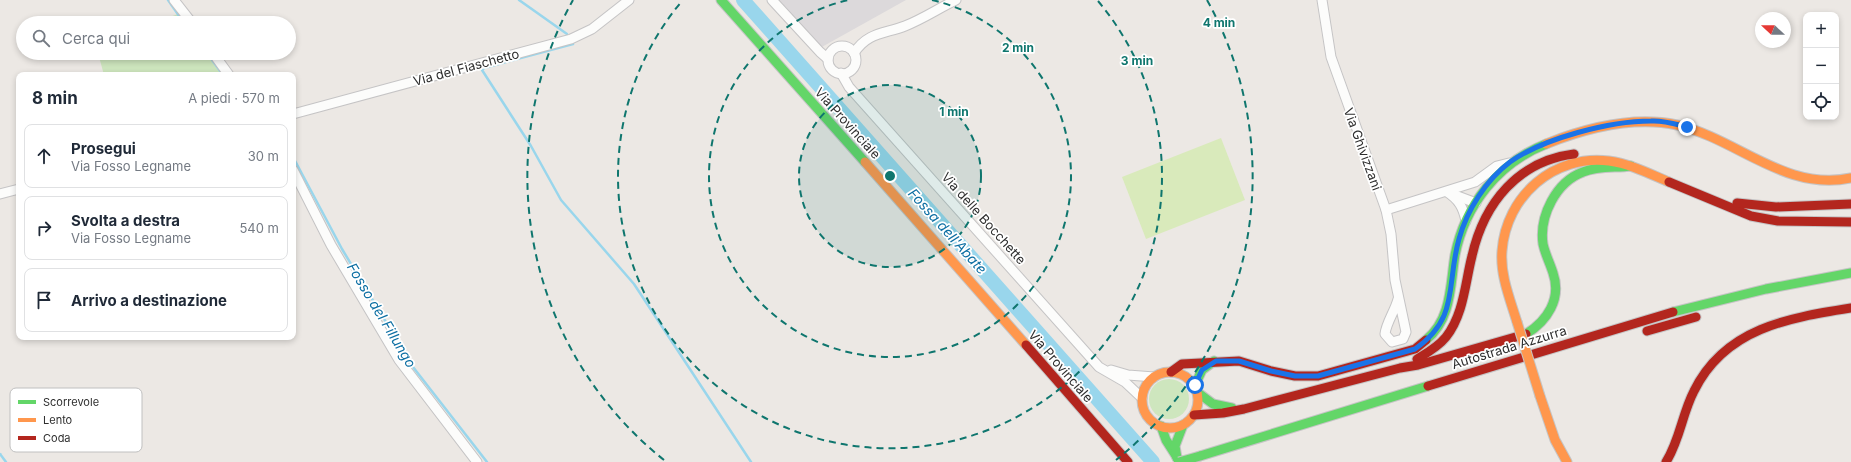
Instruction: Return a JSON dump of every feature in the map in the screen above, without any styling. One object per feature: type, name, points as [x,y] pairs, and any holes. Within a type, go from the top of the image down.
[{"type":"main road","name":"Via Provinciale","points":[[721,0],[898,198],[1128,462]]},
{"type":"main road","points":[[1183,425],[1168,428],[1154,423],[1145,412],[1142,398],[1144,390],[1154,377],[1171,372],[1182,364],[1216,361],[1239,361],[1271,371],[1295,376],[1318,376],[1415,349],[1427,340],[1437,330],[1445,316],[1449,301],[1459,239],[1466,221],[1480,194],[1492,179],[1510,162],[1539,146],[1565,137],[1632,121],[1653,120],[1687,127],[1806,180],[1836,182],[1851,178]]},
{"type":"main road","points":[[1400,368],[1435,349],[1452,329],[1458,316],[1479,228],[1492,205],[1508,186],[1534,166],[1562,155],[1599,154],[1645,171],[1742,213],[1778,221],[1851,222]]},
{"type":"main road","points":[[1567,462],[1555,440],[1504,278],[1502,259],[1505,232],[1516,207],[1536,182],[1560,167],[1572,163],[1596,160],[1618,162]]},
{"type":"main road","points":[[1194,415],[1223,413],[1244,409],[1400,368],[1418,365],[1524,336],[1542,323],[1552,307],[1556,290],[1554,275],[1545,252],[1543,236],[1544,218],[1551,202],[1563,186],[1579,174],[1592,170],[1631,166]]},
{"type":"main road","points":[[1710,200],[1776,207],[1851,204]]},
{"type":"main road","name":"Autostrada Azzurra","points":[[1179,461],[1200,456],[1668,313],[1760,291],[1851,273]]},
{"type":"main road","points":[[1666,462],[1673,449],[1688,405],[1701,375],[1713,360],[1727,347],[1739,338],[1762,328],[1851,308]]},
{"type":"main road","points":[[1636,334],[1707,314]]},
{"type":"main road","points":[[1179,461],[1175,446],[1183,425],[1194,415],[1199,399],[1196,388],[1202,370],[1216,361]]},
{"type":"main road","name":"Autostrada Azzurra","points":[[1524,368],[1538,363]]},
{"type":"main road","points":[[1171,372],[1180,373],[1188,378],[1202,398],[1223,408],[1244,409]]},
{"type":"main road","points":[[1160,426],[1166,440],[1179,461]]},
{"type":"street","points":[[174,0],[187,16]]},
{"type":"street","name":"Via del Fiaschetto","points":[[296,113],[571,38],[592,29],[629,0]]},
{"type":"street","name":"Via delle Bocchette","points":[[772,0],[820,52],[830,55],[833,70],[845,73],[849,87],[1099,367]]},
{"type":"street","points":[[851,50],[875,34],[905,26],[956,0]]},
{"type":"street","name":"Via Ghivizzani","points":[[1322,0],[1331,57],[1386,210],[1391,234],[1398,299]]},
{"type":"street","points":[[830,55],[838,46],[851,50],[856,61],[852,69],[845,73]]},
{"type":"street","points":[[218,60],[227,72]]},
{"type":"street","points":[[1386,210],[1448,192],[1475,182],[1497,166],[1510,162]]},
{"type":"street","points":[[296,176],[331,245],[399,360],[476,462]]},
{"type":"street","points":[[1448,192],[1471,189],[1480,194]]},
{"type":"street","points":[[0,194],[16,190]]},
{"type":"street","points":[[1448,192],[1476,202]]},
{"type":"street","points":[[1448,192],[1462,205],[1466,221]]},
{"type":"street","points":[[1099,367],[1128,375],[1154,377]]},
{"type":"street","points":[[1099,367],[1125,382],[1142,398]]},
{"type":"shaded area","points":[[778,0],[906,0],[820,48]]},
{"type":"green space","points":[[100,60],[212,60],[222,72],[103,72]]},
{"type":"green space","points":[[1221,138],[1245,200],[1146,239],[1122,177]]},
{"type":"green space","points":[[1173,379],[1180,382],[1186,388],[1189,399],[1188,407],[1180,416],[1173,419],[1165,419],[1158,416],[1150,407],[1149,395],[1152,388],[1161,380]]},
{"type":"waterway","name":"Fosso del Fillungo","points":[[168,0],[179,16]]},
{"type":"waterway","points":[[519,0],[567,34]]},
{"type":"waterway","name":"Fossa dell'Abate","points":[[743,0],[1153,462]]},
{"type":"waterway","points":[[573,44],[484,68],[482,70],[531,146],[561,200],[634,284],[751,462]]},
{"type":"waterway","name":"Fosso del Fillungo","points":[[212,60],[221,72]]},
{"type":"waterway","name":"Fosso del Fillungo","points":[[296,163],[342,249],[413,367],[487,462]]},
{"type":"waterway","points":[[0,454],[6,462]]},
{"type":"traffic: fast","points":[[721,0],[865,162]]},
{"type":"traffic: fast","points":[[1426,340],[1435,332],[1445,312],[1455,255],[1460,237],[1467,219],[1476,203],[1486,188],[1513,162],[1546,144]]},
{"type":"traffic: fast","points":[[1526,334],[1534,329],[1546,316],[1551,308],[1556,292],[1552,269],[1543,244],[1542,233],[1551,201],[1565,184],[1573,177],[1583,172],[1601,168],[1631,166]]},
{"type":"traffic: fast","points":[[1673,312],[1766,289],[1851,273]]},
{"type":"traffic: fast","points":[[1195,385],[1202,370],[1214,361]]},
{"type":"traffic: fast","points":[[1200,456],[1428,386]]},
{"type":"traffic: fast","points":[[1197,392],[1213,404],[1232,408]]},
{"type":"traffic: fast","points":[[1177,458],[1175,446],[1183,425]]},
{"type":"traffic: fast","points":[[1161,426],[1166,440],[1180,462]]},
{"type":"traffic: fast","points":[[1179,462],[1200,456]]},
{"type":"traffic: slow","points":[[1546,144],[1577,133],[1610,125],[1644,122],[1661,123],[1677,125],[1699,132],[1721,141],[1762,162],[1805,178],[1827,180],[1851,178]]},
{"type":"traffic: slow","points":[[1517,322],[1504,278],[1502,251],[1505,231],[1513,213],[1523,197],[1536,183],[1552,172],[1570,164],[1589,161],[1609,161],[1625,164],[1669,182]]},
{"type":"traffic: slow","points":[[865,162],[1026,345]]},
{"type":"traffic: slow","points":[[1517,322],[1540,396]]},
{"type":"traffic: slow","points":[[1170,372],[1181,374],[1190,380],[1196,389],[1198,400],[1196,411],[1190,420],[1181,426],[1170,428],[1159,426],[1150,420],[1144,411],[1142,400],[1144,389],[1150,380],[1159,374],[1170,372]]},
{"type":"traffic: slow","points":[[1540,396],[1555,440],[1567,462]]},
{"type":"traffic: jam","points":[[1417,359],[1440,344],[1452,328],[1457,318],[1478,237],[1485,219],[1495,202],[1506,188],[1520,175],[1536,165],[1554,158],[1574,154]]},
{"type":"traffic: jam","points":[[1669,182],[1751,216],[1778,221],[1851,222]]},
{"type":"traffic: jam","points":[[1737,203],[1776,207],[1851,204]]},
{"type":"traffic: jam","points":[[1666,462],[1675,445],[1694,391],[1707,370],[1723,353],[1741,340],[1760,330],[1782,322],[1804,316],[1851,308]]},
{"type":"traffic: jam","points":[[1428,386],[1673,312]]},
{"type":"traffic: jam","points":[[1647,331],[1696,317]]},
{"type":"traffic: jam","points":[[1194,415],[1223,413],[1244,409],[1400,368],[1418,365],[1526,334]]},
{"type":"traffic: jam","points":[[1171,372],[1182,364],[1239,361],[1271,371],[1295,376],[1318,376],[1415,349],[1426,340]]},
{"type":"traffic: jam","points":[[1026,345],[1128,462]]},
{"type":"route","points":[[1195,385],[1202,370],[1216,361],[1239,361],[1271,371],[1295,376],[1318,376],[1415,349],[1437,330],[1445,316],[1449,301],[1459,239],[1466,221],[1480,194],[1492,179],[1510,162],[1539,146],[1565,137],[1632,121],[1653,120],[1687,127]]}]
